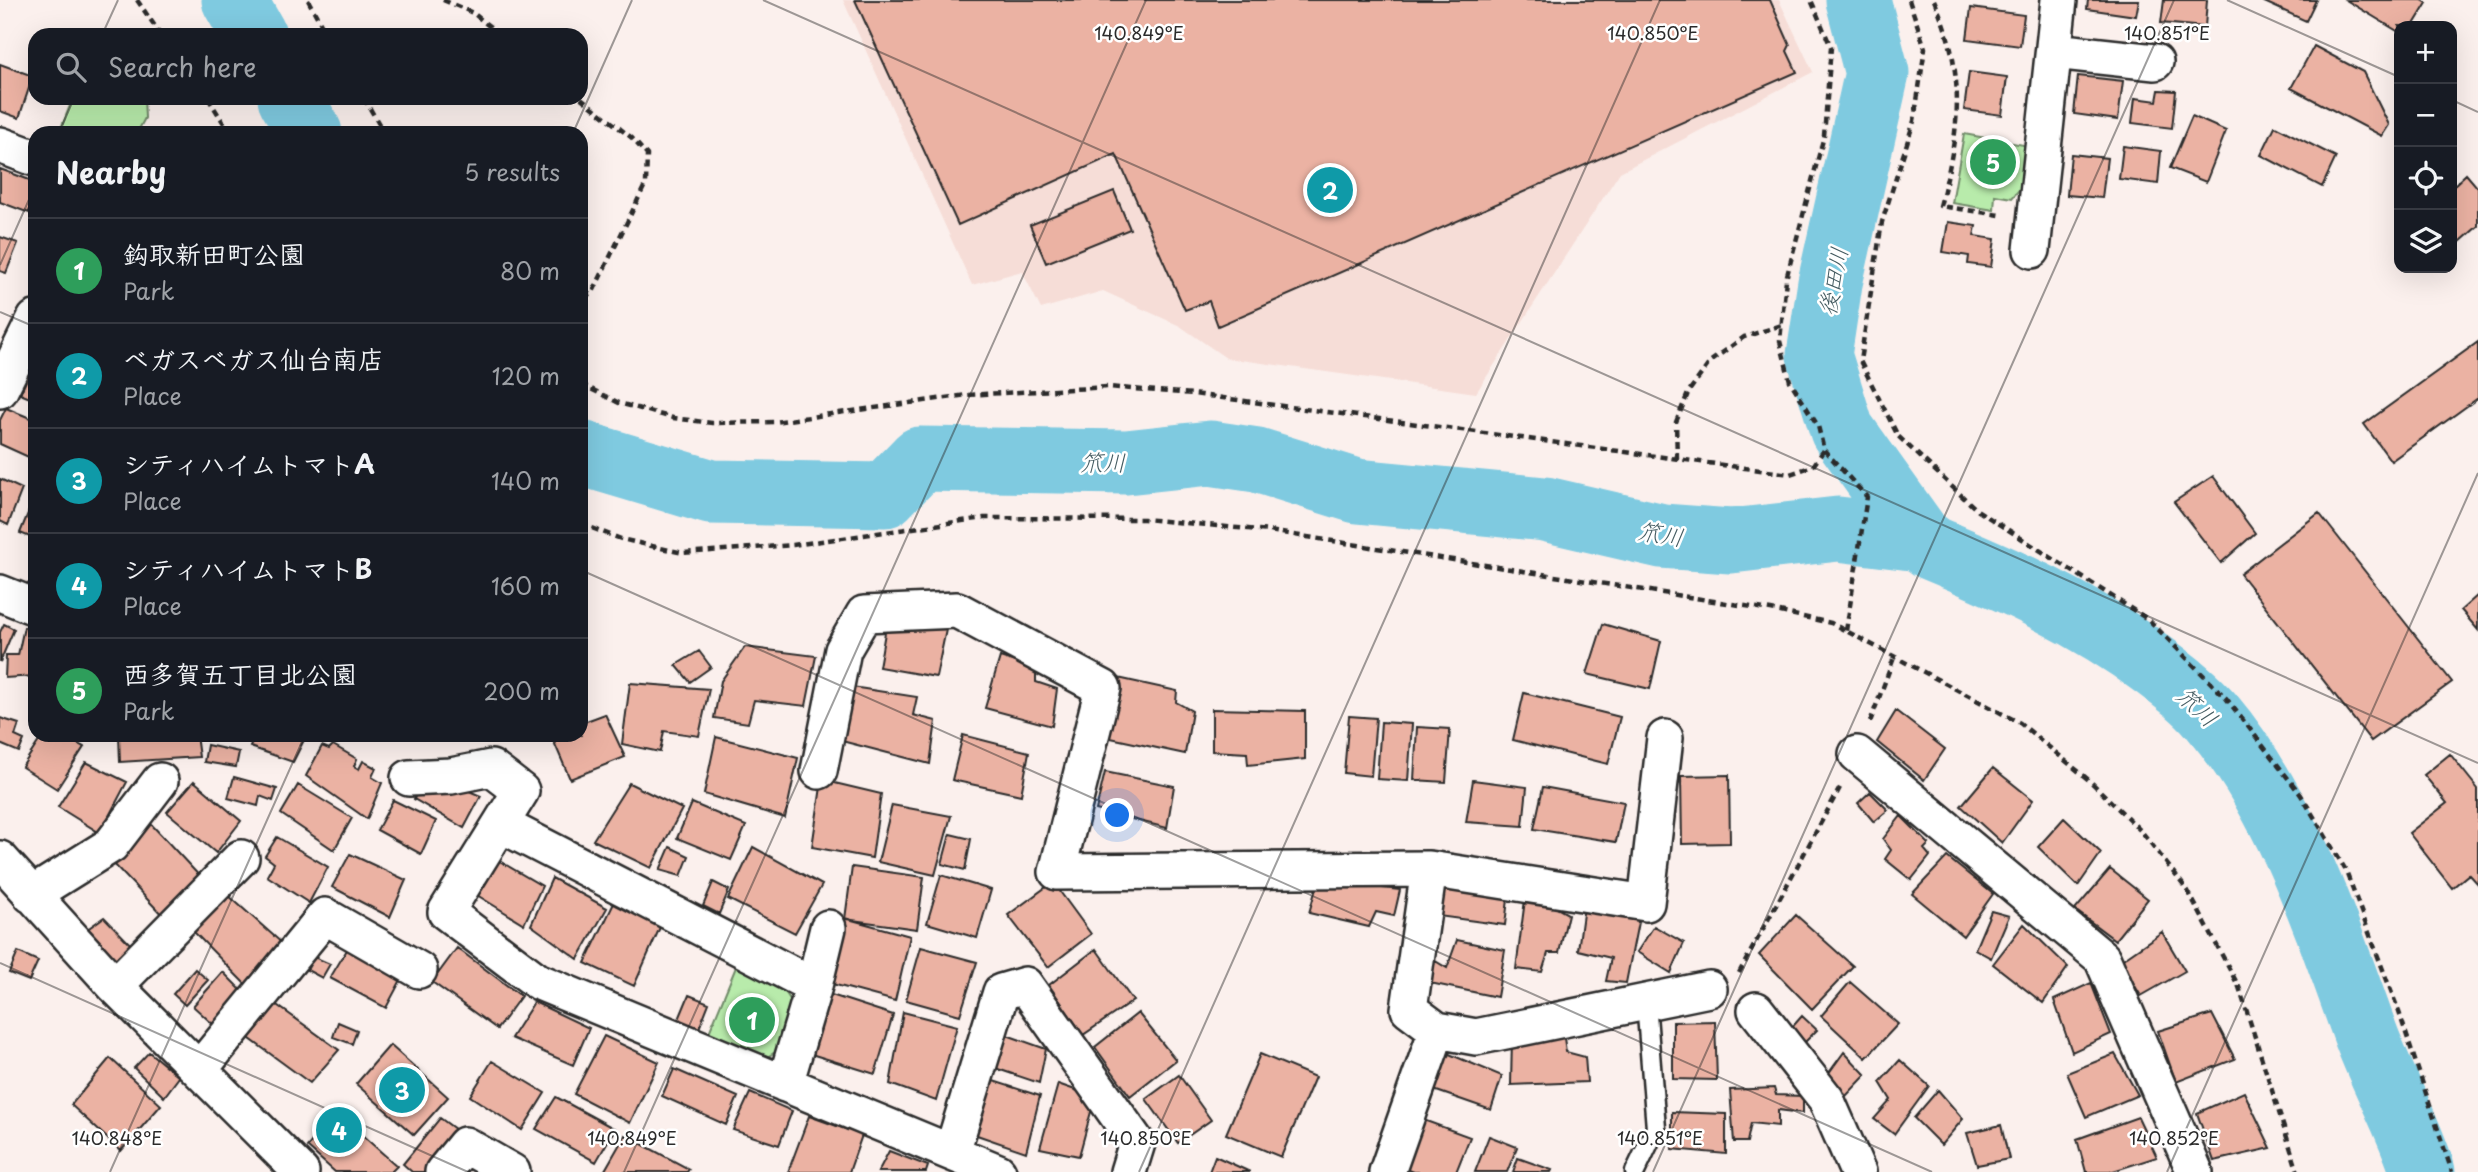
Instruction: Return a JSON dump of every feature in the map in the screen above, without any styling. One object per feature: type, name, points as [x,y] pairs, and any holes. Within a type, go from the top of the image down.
[{"type":"street","points":[[2034,235],[2059,0]]},
{"type":"street","points":[[2054,51],[2155,62]]},
{"type":"street","points":[[0,145],[28,155]]},
{"type":"street","points":[[0,390],[28,335]]},
{"type":"street","points":[[0,593],[28,604]]},
{"type":"street","points":[[818,771],[843,650],[864,614],[957,610],[1103,688],[1057,872],[1429,869],[1646,903],[1665,738]]},
{"type":"street","points":[[1857,754],[2102,958],[2195,1172]]},
{"type":"street","points":[[409,778],[451,776],[491,768],[521,791],[446,912],[537,981],[998,1172]]},
{"type":"street","points":[[31,895],[111,845],[160,781]]},
{"type":"street","points":[[502,825],[814,986]]},
{"type":"street","points":[[115,986],[241,858]]},
{"type":"street","points":[[0,859],[115,986],[199,1070],[280,1164]]},
{"type":"street","points":[[1429,869],[1409,1009],[1437,1030],[1476,1037],[1646,1002],[1734,994],[1826,1099],[1858,1172]]},
{"type":"street","points":[[199,1070],[326,916],[419,970]]},
{"type":"street","points":[[785,1084],[828,928]]},
{"type":"street","points":[[952,1152],[1001,992],[1025,985],[1137,1143],[1128,1172]]},
{"type":"street","points":[[1387,1172],[1437,1030]]},
{"type":"street","points":[[443,1172],[465,1145],[512,1172]]},
{"type":"lane","points":[[1635,1172],[1656,1128],[1646,1002]]},
{"type":"path","points":[[137,0],[156,28]]},
{"type":"path","points":[[308,0],[323,28]]},
{"type":"path","points":[[443,0],[473,13],[491,28]]},
{"type":"path","points":[[1811,0],[1831,47],[1825,123],[1786,279],[1780,341],[1790,381],[1818,426],[1824,450],[1867,497],[1861,550],[1846,631]]},
{"type":"path","points":[[1909,0],[1925,48],[1914,121],[1882,222],[1860,361],[1898,436],[1977,510],[2150,620],[2226,698],[2301,795],[2345,869],[2399,1012],[2452,1172]]},
{"type":"path","points":[[1934,0],[1953,49],[1958,127],[1940,206],[2034,235]]},
{"type":"path","points":[[588,103],[632,138],[647,156],[646,183],[592,294],[588,295]]},
{"type":"path","points":[[212,105],[226,126]]},
{"type":"path","points":[[368,105],[380,126]]},
{"type":"path","points":[[1677,460],[1676,422],[1689,391],[1711,361],[1744,337],[1782,325]]},
{"type":"path","points":[[588,387],[620,402],[673,418],[712,423],[774,422],[967,396],[1108,387],[1193,394],[1790,474],[1813,466],[1824,450]]},
{"type":"path","points":[[588,526],[621,539],[683,552],[793,545],[984,519],[1144,519],[1269,531],[1771,610],[1831,623],[2020,723],[2090,782],[2142,832],[2188,891],[2239,987],[2298,1172]]},
{"type":"path","points":[[1734,994],[1746,956],[1857,754],[1895,655]]},
{"type":"shaded area","points":[[843,0],[1779,0],[1813,72],[1620,172],[1476,393],[1226,358],[1180,326],[1103,291],[1041,309],[1022,271],[972,285]]},
{"type":"green space","points":[[70,105],[144,105],[145,118],[141,126],[62,126]]},
{"type":"green space","points":[[1964,134],[2029,146],[2026,182],[2012,198],[1995,195],[1994,210],[1952,203]]},
{"type":"green space","points":[[738,962],[780,984],[793,1004],[782,1048],[767,1057],[708,1035]]},
{"type":"building","points":[[855,0],[1770,0],[1790,45],[1787,51],[1797,72],[1218,326],[1209,301],[1185,310],[1116,154],[958,225]]},
{"type":"building","points":[[2088,0],[2139,0],[2136,16],[2087,9]]},
{"type":"building","points":[[2164,0],[2207,0],[2205,27],[2161,23]]},
{"type":"building","points":[[2260,0],[2316,0],[2306,21]]},
{"type":"building","points":[[2346,0],[2422,0],[2427,3],[2416,21],[2394,21],[2394,29]]},
{"type":"building","points":[[1971,8],[2024,15],[2020,46],[1967,39]]},
{"type":"building","points":[[2314,46],[2363,72],[2389,125],[2382,136],[2291,88]]},
{"type":"building","points":[[0,64],[28,74],[28,91],[19,118],[0,111]]},
{"type":"building","points":[[1969,72],[2007,77],[2002,115],[1964,110]]},
{"type":"building","points":[[2078,76],[2123,81],[2118,120],[2074,114]]},
{"type":"building","points":[[2159,90],[2176,91],[2172,128],[2132,123],[2135,98],[2157,101]]},
{"type":"building","points":[[2192,116],[2226,131],[2206,182],[2170,168]]},
{"type":"building","points":[[2275,126],[2336,157],[2322,187],[2261,155]]},
{"type":"building","points":[[2123,146],[2161,151],[2158,184],[2119,179]]},
{"type":"building","points":[[2071,154],[2107,158],[2102,198],[2067,195]]},
{"type":"building","points":[[0,169],[28,179],[28,213],[0,202]]},
{"type":"building","points":[[2466,174],[2478,188],[2478,226],[2457,245],[2457,210],[2457,182]]},
{"type":"building","points":[[1114,191],[1130,229],[1046,263],[1030,225]]},
{"type":"building","points":[[1948,222],[1976,226],[1974,236],[1995,239],[1991,267],[1968,264],[1969,256],[1943,252]]},
{"type":"building","points":[[0,237],[18,243],[6,273],[0,271]]},
{"type":"building","points":[[2478,342],[2478,398],[2391,461],[2364,424]]},
{"type":"building","points":[[28,376],[28,397],[20,394]]},
{"type":"building","points":[[6,408],[28,417],[28,457],[0,444],[0,420]]},
{"type":"building","points":[[2213,476],[2255,533],[2221,563],[2174,502]]},
{"type":"building","points":[[0,479],[22,489],[8,525],[0,521]]},
{"type":"building","points":[[28,513],[28,536],[20,533]]},
{"type":"building","points":[[2319,513],[2452,682],[2371,741],[2240,574]]},
{"type":"building","points":[[2478,595],[2478,630],[2461,610]]},
{"type":"building","points":[[887,621],[947,625],[936,677],[879,667]]},
{"type":"building","points":[[4,624],[14,629],[0,662],[0,632]]},
{"type":"building","points":[[1603,624],[1661,641],[1650,689],[1587,674]]},
{"type":"building","points":[[24,627],[28,627],[28,676],[5,678],[6,655],[18,655]]},
{"type":"building","points":[[745,647],[816,656],[806,706],[754,700],[748,723],[714,718],[721,681]]},
{"type":"building","points":[[699,651],[711,667],[690,682],[676,665]]},
{"type":"building","points":[[1000,657],[1036,669],[1036,682],[1057,689],[1052,726],[985,708]]},
{"type":"building","points":[[1118,678],[1177,691],[1176,702],[1192,711],[1185,754],[1106,737]]},
{"type":"building","points":[[630,683],[709,689],[699,736],[664,731],[660,752],[622,744]]},
{"type":"building","points":[[852,687],[917,697],[913,715],[936,721],[930,764],[838,740]]},
{"type":"building","points":[[1524,693],[1620,717],[1608,764],[1513,740]]},
{"type":"building","points":[[1212,709],[1305,711],[1305,759],[1248,765],[1247,753],[1212,751]]},
{"type":"building","points":[[1896,711],[1945,749],[1924,780],[1877,742]]},
{"type":"building","points":[[605,714],[625,757],[570,779],[554,742],[588,742],[588,720]]},
{"type":"building","points":[[1349,716],[1376,718],[1371,776],[1344,773]]},
{"type":"building","points":[[0,718],[19,724],[15,736],[24,740],[19,752],[0,744]]},
{"type":"building","points":[[1381,722],[1412,724],[1408,781],[1377,779]]},
{"type":"building","points":[[1417,727],[1450,729],[1446,782],[1414,780]]},
{"type":"building","points":[[963,735],[1029,752],[1021,795],[952,780]]},
{"type":"building","points":[[716,737],[798,758],[785,818],[704,794]]},
{"type":"building","points":[[38,742],[75,742],[84,747],[57,789],[22,767]]},
{"type":"building","points":[[119,742],[197,742],[199,757],[120,762]]},
{"type":"building","points":[[252,742],[303,742],[293,762],[250,747]]},
{"type":"building","points":[[207,745],[239,752],[236,767],[204,762]]},
{"type":"building","points":[[333,745],[357,759],[354,766],[359,769],[363,761],[376,768],[372,777],[382,783],[367,819],[306,776],[322,746],[329,749]]},
{"type":"building","points":[[2450,754],[2478,789],[2478,884],[2469,874],[2452,888],[2409,833],[2447,803],[2424,775]]},
{"type":"building","points":[[86,762],[127,782],[100,833],[58,807]]},
{"type":"building","points":[[1993,768],[2033,800],[2002,843],[1961,806]]},
{"type":"building","points":[[1105,772],[1174,786],[1167,828],[1096,810]]},
{"type":"building","points":[[1729,775],[1730,843],[1682,844],[1681,776]]},
{"type":"building","points":[[234,777],[277,789],[273,801],[260,796],[258,806],[228,798]]},
{"type":"building","points":[[822,780],[881,794],[872,858],[812,847]]},
{"type":"building","points":[[1473,780],[1527,787],[1523,826],[1466,822]]},
{"type":"building","points":[[194,781],[241,821],[216,853],[167,812]]},
{"type":"building","points":[[445,781],[481,796],[464,828],[414,799],[419,788]]},
{"type":"building","points":[[629,783],[682,809],[651,868],[593,840]]},
{"type":"building","points":[[298,785],[352,818],[334,850],[281,814]]},
{"type":"building","points":[[1543,787],[1624,802],[1616,842],[1534,829]]},
{"type":"building","points":[[1870,792],[1888,810],[1874,822],[1858,803]]},
{"type":"building","points":[[393,800],[436,821],[421,854],[377,830]]},
{"type":"building","points":[[692,803],[746,826],[731,860],[677,838]]},
{"type":"building","points":[[892,805],[951,816],[935,875],[878,862]]},
{"type":"building","points":[[1901,816],[1929,844],[1924,849],[1930,856],[1911,880],[1885,859],[1891,850],[1883,839]]},
{"type":"building","points":[[2064,818],[2101,853],[2078,886],[2038,847]]},
{"type":"building","points":[[151,824],[205,882],[166,919],[112,862]]},
{"type":"building","points":[[950,834],[971,839],[965,870],[942,864]]},
{"type":"building","points":[[277,837],[328,867],[309,903],[267,876],[274,863],[265,856]]},
{"type":"building","points":[[670,847],[689,856],[681,876],[660,870]]},
{"type":"building","points":[[753,847],[822,885],[795,933],[728,899]]},
{"type":"building","points":[[350,854],[406,880],[390,917],[332,887]]},
{"type":"building","points":[[491,856],[542,886],[524,924],[472,892]]},
{"type":"building","points":[[1947,857],[1993,894],[1963,936],[1912,894]]},
{"type":"building","points":[[852,867],[924,877],[917,929],[845,919]]},
{"type":"building","points":[[2110,869],[2148,899],[2115,940],[2075,910]]},
{"type":"building","points":[[941,875],[991,890],[977,938],[927,923]]},
{"type":"building","points":[[552,878],[607,908],[578,959],[531,925]]},
{"type":"building","points":[[1318,881],[1400,890],[1394,916],[1376,912],[1369,927],[1309,913]]},
{"type":"building","points":[[713,882],[729,890],[719,914],[703,906]]},
{"type":"building","points":[[1053,882],[1091,934],[1048,967],[1008,915]]},
{"type":"building","points":[[1443,883],[1509,890],[1505,925],[1438,916]]},
{"type":"building","points":[[1526,892],[1555,897],[1553,906],[1568,914],[1559,953],[1548,953],[1542,972],[1516,969]]},
{"type":"building","points":[[228,895],[283,944],[246,985],[194,932]]},
{"type":"building","points":[[614,903],[661,925],[634,986],[585,963]]},
{"type":"building","points":[[1584,906],[1639,917],[1626,983],[1606,981],[1611,958],[1578,950]]},
{"type":"building","points":[[1991,911],[2009,916],[1991,958],[1975,949]]},
{"type":"building","points":[[1796,915],[1853,966],[1812,1009],[1759,955]]},
{"type":"building","points":[[104,917],[135,949],[115,972],[82,933]]},
{"type":"building","points":[[841,917],[910,936],[895,1001],[821,981]]},
{"type":"building","points":[[2024,924],[2068,967],[2043,1003],[1993,964]]},
{"type":"building","points":[[1654,926],[1684,943],[1671,973],[1637,952]]},
{"type":"building","points":[[2162,932],[2185,971],[2141,996],[2120,961]]},
{"type":"building","points":[[1457,940],[1505,950],[1497,997],[1430,983],[1432,959],[1447,968]]},
{"type":"building","points":[[921,947],[977,962],[960,1015],[906,1000]]},
{"type":"building","points":[[348,948],[402,978],[386,1008],[330,978]]},
{"type":"building","points":[[457,948],[521,996],[497,1029],[432,982]]},
{"type":"building","points":[[1096,949],[1133,1001],[1083,1035],[1049,985]]},
{"type":"building","points":[[18,952],[38,961],[29,981],[9,973]]},
{"type":"building","points":[[314,957],[330,964],[322,978],[307,970]]},
{"type":"building","points":[[195,969],[208,980],[185,1005],[173,994]]},
{"type":"building","points":[[223,972],[247,996],[216,1027],[193,1006]]},
{"type":"building","points":[[1850,982],[1898,1024],[1866,1058],[1821,1016]]},
{"type":"building","points":[[2091,983],[2111,1034],[2072,1052],[2054,1000]]},
{"type":"building","points":[[822,992],[893,1015],[875,1074],[811,1054]]},
{"type":"building","points":[[689,995],[709,1003],[698,1031],[677,1024]]},
{"type":"building","points":[[534,1002],[589,1028],[573,1065],[511,1038]]},
{"type":"building","points":[[274,1003],[339,1050],[310,1083],[246,1036]]},
{"type":"building","points":[[903,1012],[957,1026],[936,1101],[890,1084]]},
{"type":"building","points":[[1138,1013],[1176,1060],[1130,1096],[1095,1047]]},
{"type":"building","points":[[2212,1014],[2235,1059],[2176,1082],[2158,1031]]},
{"type":"building","points":[[1802,1016],[1817,1030],[1800,1047],[1786,1034]]},
{"type":"building","points":[[1715,1021],[1717,1080],[1673,1079],[1673,1022]]},
{"type":"building","points":[[338,1022],[357,1030],[352,1044],[333,1037]]},
{"type":"building","points":[[1563,1031],[1566,1052],[1585,1057],[1587,1082],[1511,1085],[1512,1038]]},
{"type":"building","points":[[1001,1033],[1046,1049],[1039,1083],[992,1067]]},
{"type":"building","points":[[604,1036],[659,1062],[630,1123],[574,1094]]},
{"type":"building","points":[[390,1045],[448,1097],[414,1135],[356,1084]]},
{"type":"building","points":[[1442,1051],[1502,1076],[1491,1110],[1431,1089]]},
{"type":"building","points":[[149,1052],[179,1077],[164,1097],[134,1068]]},
{"type":"building","points":[[1844,1052],[1866,1075],[1845,1097],[1826,1077]]},
{"type":"building","points":[[1260,1054],[1315,1077],[1281,1157],[1226,1134]]},
{"type":"building","points":[[2115,1054],[2138,1095],[2086,1117],[2067,1073]]},
{"type":"building","points":[[110,1058],[161,1105],[121,1151],[71,1105]]},
{"type":"building","points":[[1900,1060],[1929,1086],[1894,1134],[1874,1119],[1891,1100],[1880,1082]]},
{"type":"building","points":[[492,1061],[545,1093],[522,1130],[470,1096]]},
{"type":"building","points":[[674,1069],[738,1097],[726,1125],[662,1096]]},
{"type":"building","points":[[1179,1075],[1211,1120],[1178,1143],[1146,1099]]},
{"type":"building","points":[[984,1078],[1040,1096],[1026,1152],[974,1134]]},
{"type":"building","points":[[1058,1084],[1095,1097],[1079,1156],[1040,1148]]},
{"type":"building","points":[[1774,1088],[1776,1095],[1803,1096],[1803,1113],[1778,1110],[1778,1126],[1751,1123],[1747,1142],[1734,1142],[1730,1090]]},
{"type":"building","points":[[1938,1090],[1963,1119],[1941,1145],[1914,1118]]},
{"type":"building","points":[[2244,1092],[2271,1148],[2214,1161],[2197,1113]]},
{"type":"building","points":[[750,1093],[792,1111],[779,1145],[733,1130]]},
{"type":"building","points":[[556,1097],[615,1129],[596,1162],[536,1129]]},
{"type":"building","points":[[1672,1112],[1726,1114],[1726,1154],[1672,1149]]},
{"type":"building","points":[[337,1113],[397,1166],[391,1172],[335,1172],[307,1147]]},
{"type":"building","points":[[809,1116],[862,1135],[849,1172],[788,1172]]},
{"type":"building","points":[[2138,1117],[2157,1157],[2110,1172],[2086,1172],[2077,1139]]},
{"type":"building","points":[[440,1118],[463,1135],[433,1172],[412,1172],[403,1164]]},
{"type":"building","points":[[1418,1118],[1470,1137],[1456,1172],[1413,1172],[1400,1167]]},
{"type":"building","points":[[2001,1125],[2009,1159],[1977,1165],[1967,1133]]},
{"type":"building","points":[[625,1135],[689,1169],[687,1172],[608,1172],[605,1170]]},
{"type":"building","points":[[1489,1136],[1517,1147],[1507,1172],[1475,1172]]},
{"type":"building","points":[[889,1151],[928,1166],[926,1172],[878,1172]]},
{"type":"building","points":[[1215,1156],[1250,1172],[1209,1172]]},
{"type":"building","points":[[1518,1158],[1552,1170],[1513,1172]]},
{"type":"waterway","name":"笊川","points":[[234,0],[250,28]]},
{"type":"waterway","name":"後田川","points":[[1858,0],[1877,73],[1830,283],[1819,355],[1842,430],[1920,539]]},
{"type":"waterway","name":"笊川","points":[[294,105],[306,126]]},
{"type":"waterway","name":"笊川","points":[[588,455],[711,492],[885,495],[920,459],[1126,462],[1210,453],[1257,460],[1357,491],[1545,509],[1662,536],[1731,541],[1838,529],[1920,539],[1932,548],[2048,600],[2103,631],[2171,678],[2212,716],[2262,787],[2302,866],[2371,1048],[2423,1172]]},
{"type":"place","name":"西多賀五丁目北公園","points":[[1993,162]]},
{"type":"place","name":"ベガスベガス仙台南店","points":[[1330,190]]},
{"type":"place","name":"鈎取新田町公園","points":[[752,1020]]},
{"type":"place","name":"シティハイムトマトA","points":[[402,1090]]},
{"type":"place","name":"シティハイムトマトB","points":[[339,1130]]}]
